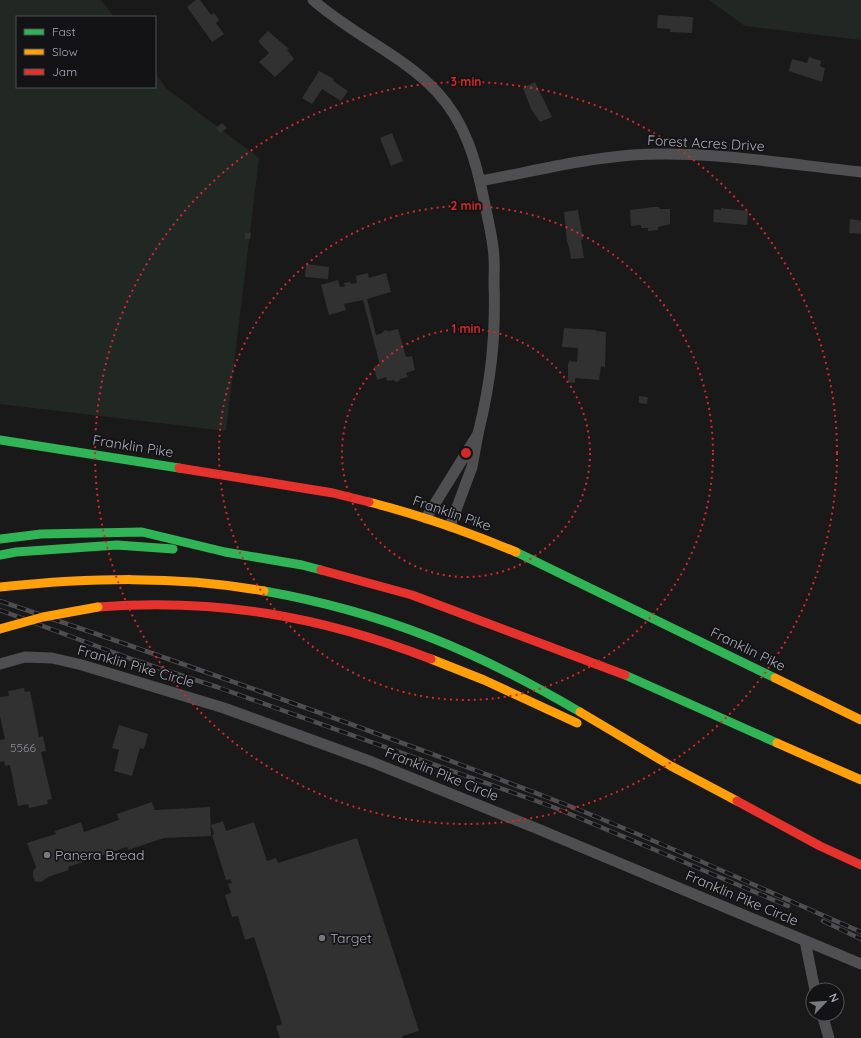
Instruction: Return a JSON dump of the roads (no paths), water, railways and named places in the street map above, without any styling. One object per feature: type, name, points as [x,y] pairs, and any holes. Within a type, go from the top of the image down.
[{"type":"main road","name":"Franklin Pike","points":[[0,440],[333,493],[426,518],[502,546],[557,570],[861,720]]},
{"type":"main road","points":[[0,539],[41,534],[142,532],[225,552],[302,565],[412,595],[631,677],[861,780]]},
{"type":"main road","points":[[0,555],[16,552],[117,545],[225,552]]},
{"type":"main road","points":[[0,587],[91,578],[176,580],[232,586],[305,599],[383,620],[447,642],[492,663],[563,702],[659,759],[823,848],[861,865]]},
{"type":"main road","points":[[0,629],[43,617],[98,607],[154,603],[209,605],[292,618],[347,631],[388,643],[458,669],[659,759]]},
{"type":"street","points":[[313,0],[341,22],[414,72],[437,92],[465,133],[480,181],[493,248],[496,313],[490,383],[472,467],[450,526]]},
{"type":"street","name":"Forest Acres Drive","points":[[480,181],[611,157],[656,154],[722,156],[861,172]]},
{"type":"street","points":[[426,518],[461,459],[478,434]]},
{"type":"street","name":"Franklin Pike Circle","points":[[0,664],[25,657],[52,658],[82,665],[224,708],[372,762],[531,826],[861,964]]},
{"type":"street","points":[[805,941],[813,982]]},
{"type":"street","points":[[824,1022],[829,1038]]},
{"type":"railway","points":[[0,601],[278,698],[554,800],[670,848],[861,932]]},
{"type":"railway","points":[[0,610],[134,660],[217,687],[553,807],[788,906]]},
{"type":"railway","points":[[823,921],[861,939]]},
{"type":"place","name":"Panera Bread","points":[[47,855]]},
{"type":"place","name":"Target","points":[[322,938]]}]
